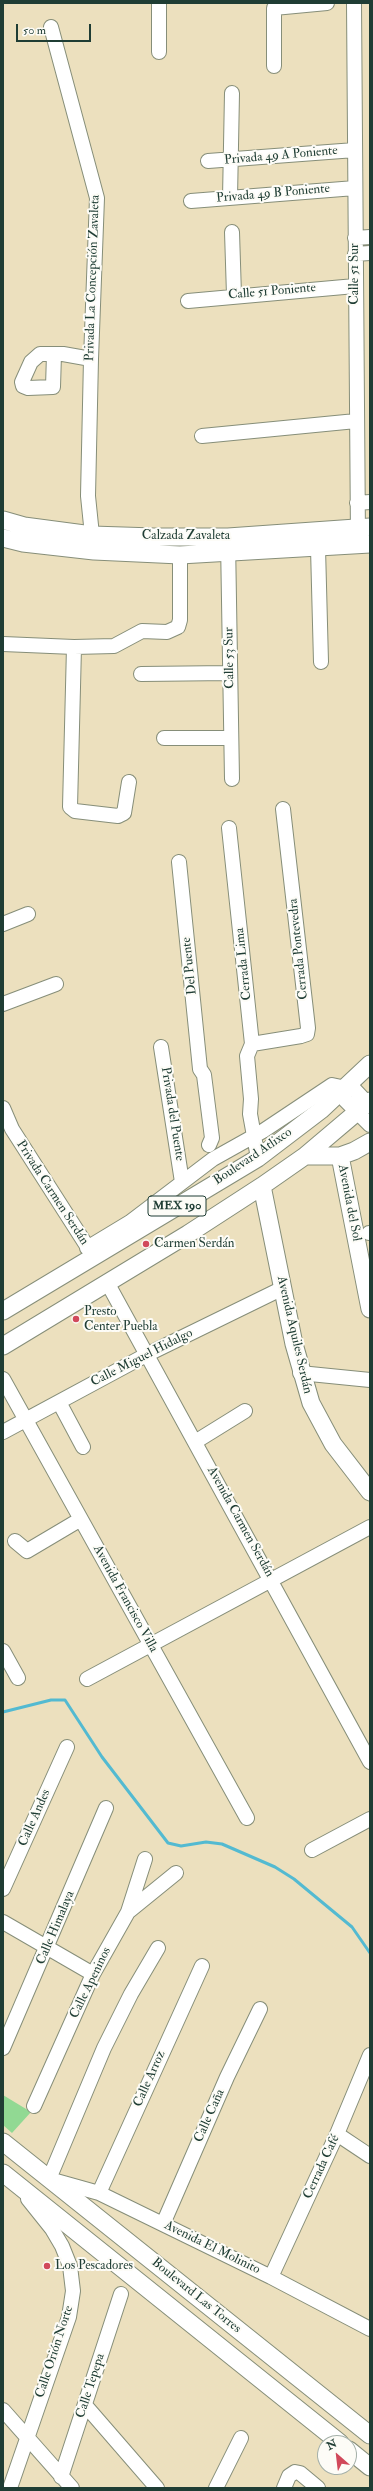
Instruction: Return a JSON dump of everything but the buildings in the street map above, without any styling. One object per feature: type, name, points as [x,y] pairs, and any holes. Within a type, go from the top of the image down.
[{"type":"main road","name":"Calzada Zavaleta","points":[[3,520],[24,526],[92,535],[229,545],[318,548],[364,545]]},
{"type":"main road","name":"Calzada Zavaleta","points":[[3,538],[23,543],[94,551],[180,555],[229,545],[363,527]]},
{"type":"main road","name":"Boulevard Atlixco","points":[[3,1311],[90,1252],[265,1153],[321,1110],[370,1064]]},
{"type":"main road","name":"MEX 190","points":[[3,1346],[108,1284],[262,1186],[305,1156],[366,1106]]},
{"type":"main road","points":[[340,1156],[354,1151],[370,1142]]},
{"type":"main road","name":"Avenida del Sol","points":[[305,1156],[340,1156],[370,1309]]},
{"type":"main road","name":"Avenida Aquiles Serdán","points":[[262,1186],[300,1373],[311,1403],[322,1426],[333,1444],[370,1492]]},
{"type":"main road","name":"Boulevard Las Torres","points":[[3,2142],[370,2436]]},
{"type":"main road","name":"Boulevard Las Torres","points":[[8,2178],[330,2435]]},
{"type":"main road","points":[[357,2456],[370,2467]]},
{"type":"street","points":[[158,52],[160,3]]},
{"type":"street","points":[[274,66],[274,8],[327,3]]},
{"type":"street","name":"Calle 51 Sur","points":[[354,3],[356,421],[364,503],[364,545]]},
{"type":"street","name":"Privada La Concepción Zavaleta","points":[[51,27],[97,198],[90,359],[88,496],[92,535]]},
{"type":"street","points":[[230,198],[232,93]]},
{"type":"street","name":"Privada 49 A Poniente","points":[[208,161],[230,161],[355,150]]},
{"type":"street","name":"Privada 49 B Poniente","points":[[191,201],[355,188]]},
{"type":"street","points":[[232,232],[234,295]]},
{"type":"street","points":[[355,238],[370,237]]},
{"type":"street","points":[[355,254],[370,253]]},
{"type":"street","name":"Calle 51 Poniente","points":[[188,301],[234,295],[355,286]]},
{"type":"street","points":[[54,354],[90,359]]},
{"type":"street","points":[[202,436],[356,421]]},
{"type":"street","name":"Calle 53 Sur","points":[[229,545],[232,779]]},
{"type":"street","points":[[318,548],[322,662]]},
{"type":"street","points":[[3,644],[74,647],[114,646],[142,631],[167,632],[178,627],[180,620],[180,555]]},
{"type":"street","points":[[74,647],[70,807],[75,811],[118,816],[124,813],[129,782]]},
{"type":"street","points":[[141,674],[230,673]]},
{"type":"street","points":[[164,738],[231,738]]},
{"type":"street","name":"Cerrada Pontevedra","points":[[252,1044],[301,1036],[307,1034],[308,1028],[283,809]]},
{"type":"street","name":"Cerrada Lima","points":[[229,828],[252,1044],[247,1056],[252,1099],[250,1114],[259,1133],[265,1153]]},
{"type":"street","name":"Del Puente","points":[[179,862],[200,1069],[197,1076],[205,1139],[209,1145],[213,1159]]},
{"type":"street","points":[[3,924],[28,914]]},
{"type":"street","points":[[3,1004],[56,984]]},
{"type":"street","name":"Privada del Puente","points":[[161,1047],[182,1182]]},
{"type":"street","points":[[109,1241],[130,1222],[213,1159],[259,1133],[332,1085],[336,1084],[344,1089],[345,1100],[366,1106],[370,1125]]},
{"type":"street","name":"Privada Carmen Serdán","points":[[3,1108],[7,1132],[90,1252]]},
{"type":"street","name":"Avenida Carmen Serdán","points":[[108,1284],[370,1762]]},
{"type":"street","name":"Calle Miguel Hidalgo","points":[[3,1432],[146,1355],[282,1288]]},
{"type":"street","points":[[300,1373],[370,1380]]},
{"type":"street","name":"Avenida Francisco Villa","points":[[3,1379],[247,1818]]},
{"type":"street","points":[[59,1402],[83,1447]]},
{"type":"street","points":[[195,1442],[245,1411]]},
{"type":"street","points":[[15,1541],[27,1551],[81,1519]]},
{"type":"street","points":[[87,1679],[272,1581],[370,1527]]},
{"type":"street","points":[[3,1651],[18,1678]]},
{"type":"street","name":"Calle Andes","points":[[3,1889],[66,1747]]},
{"type":"street","name":"Calle Himalaya","points":[[3,2048],[48,1947],[106,1808]]},
{"type":"street","points":[[312,1850],[370,1819]]},
{"type":"street","name":"Calle Apeninos","points":[[34,2106],[93,1974],[128,1912],[145,1859]]},
{"type":"street","points":[[128,1912],[176,1873]]},
{"type":"street","points":[[3,1922],[93,1974]]},
{"type":"street","points":[[49,2179],[104,2048],[131,1994],[158,1948]]},
{"type":"street","name":"Calle Arroz","points":[[99,2193],[202,1966]]},
{"type":"street","name":"Calle Caña","points":[[163,2224],[227,2077],[260,2009]]},
{"type":"street","name":"Cerrada Café","points":[[271,2277],[337,2134],[370,2055]]},
{"type":"street","points":[[337,2134],[370,2156]]},
{"type":"street","name":"Calle Orión Norte","points":[[8,2178],[52,2229],[62,2246],[70,2266],[73,2292],[69,2317],[10,2488]]},
{"type":"street","name":"Avenida El Molinito","points":[[49,2179],[99,2193],[271,2277],[370,2329]]},
{"type":"street","name":"Calle Tepepa","points":[[62,2477],[121,2294]]},
{"type":"street","points":[[85,2405],[157,2488]]},
{"type":"street","points":[[3,2410],[72,2488]]},
{"type":"street","points":[[216,2488],[241,2438]]},
{"type":"street","points":[[284,2488],[289,2476],[295,2472],[300,2473],[318,2488]]},
{"type":"green space","points":[[3,2095],[31,2112],[12,2133],[3,2125]]},
{"type":"waterway","points":[[3,1712],[51,1700],[65,1700],[102,1757],[168,1843],[181,1846],[206,1842],[222,1844],[275,1867],[294,1879],[352,1927],[370,1953]]},
{"type":"place","name":"Carmen Serdán","points":[[146,1244]]},
{"type":"place","name":"Presto Center Puebla","points":[[76,1319]]},
{"type":"place","name":"Los Pescadores","points":[[47,2266]]}]
